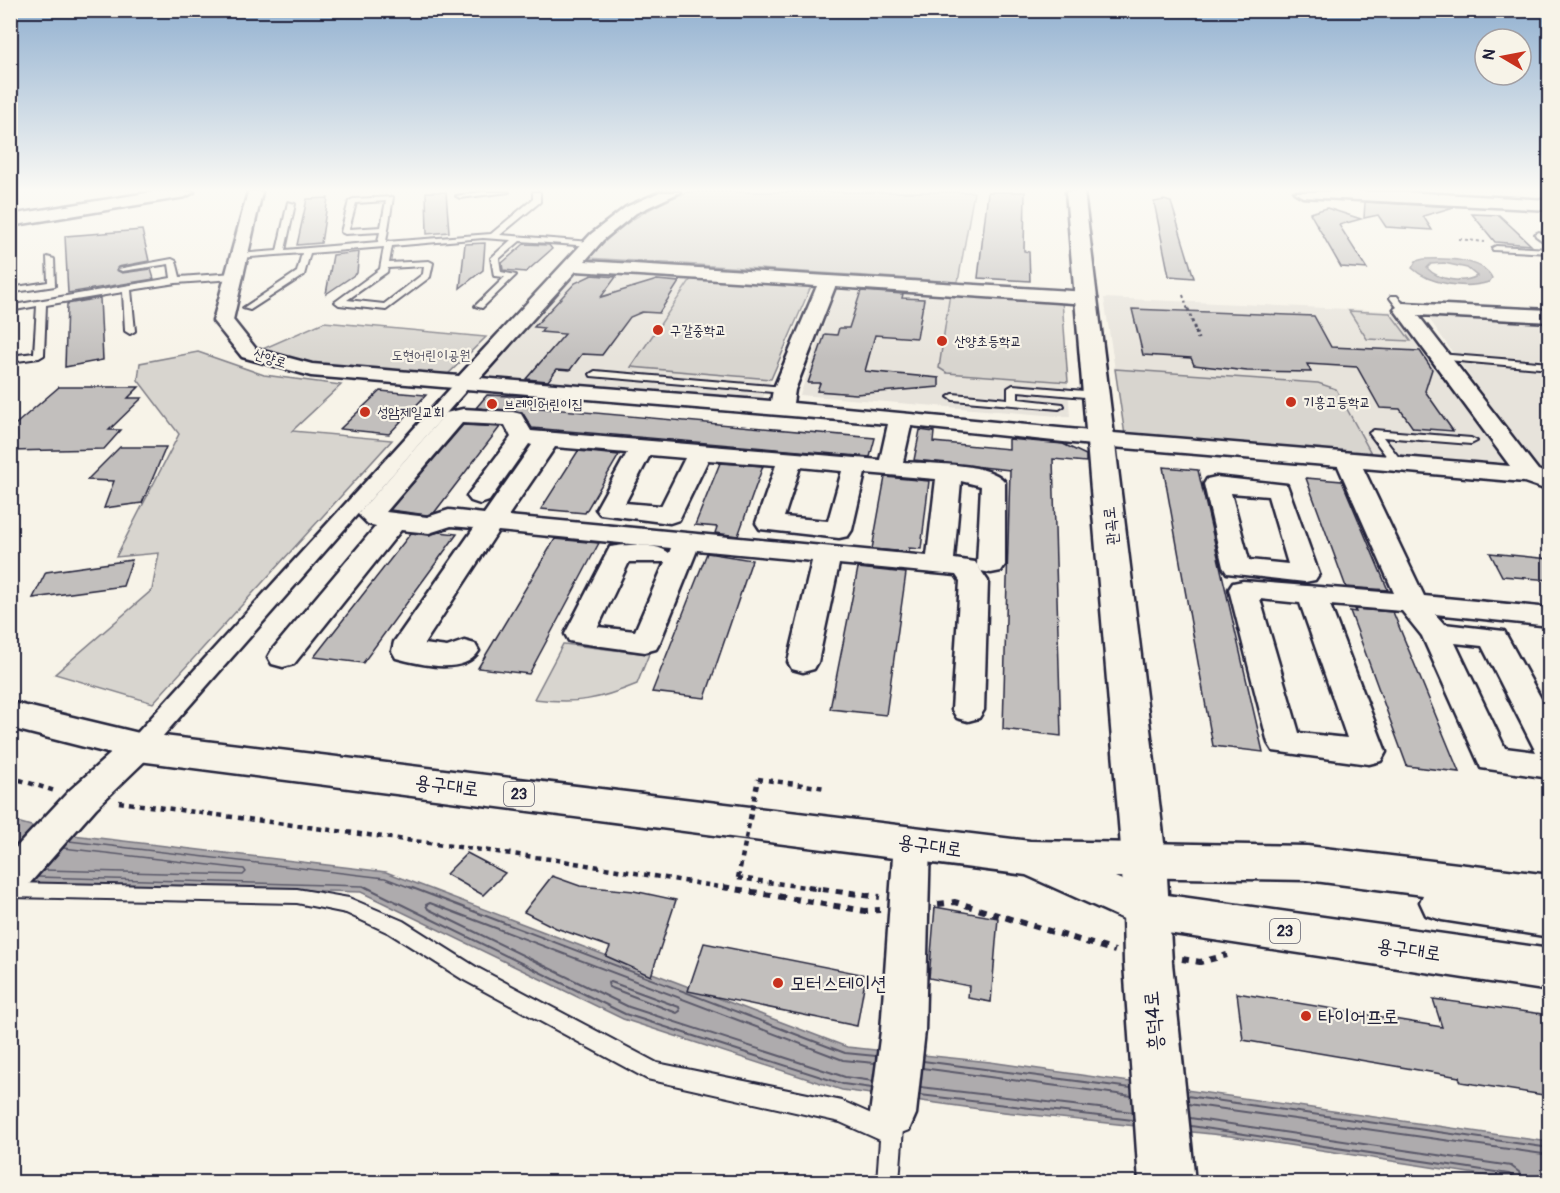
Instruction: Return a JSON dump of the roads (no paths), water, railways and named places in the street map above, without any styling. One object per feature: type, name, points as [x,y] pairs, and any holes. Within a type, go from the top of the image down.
[{"type":"street","name":"산양로","points":[[241,248],[223,321],[249,353],[311,370],[464,383]]},
{"type":"street","points":[[10,880],[78,804],[139,747],[587,248]]},
{"type":"street","name":"관곡로","points":[[1082,248],[1144,859]]},
{"type":"street","points":[[570,265],[1088,298]]},
{"type":"street","points":[[783,399],[828,281]]},
{"type":"street","points":[[1528,475],[1398,304],[1550,316]]},
{"type":"street","points":[[464,383],[783,399],[901,418],[1101,439],[1528,475],[1550,484]]},
{"type":"street","points":[[968,710],[974,580],[965,568],[828,554],[684,549],[492,522],[449,518],[429,525],[376,519],[371,514],[454,418],[463,416],[513,420],[535,438],[949,473],[988,468],[993,482],[991,565]]},
{"type":"street","points":[[890,468],[901,418]]},
{"type":"street","points":[[480,496],[535,438]]},
{"type":"street","points":[[464,651],[450,657],[407,651],[409,642],[492,522],[535,438]]},
{"type":"street","points":[[642,447],[609,509],[670,515],[700,452]]},
{"type":"street","points":[[790,460],[769,523],[839,530],[855,466]]},
{"type":"street","points":[[1347,460],[1414,606],[1435,632],[1492,759],[1550,766]]},
{"type":"street","points":[[940,564],[949,473]]},
{"type":"street","points":[[283,657],[394,521]]},
{"type":"street","points":[[803,663],[828,554]]},
{"type":"street","points":[[1312,596],[1369,752],[1286,743],[1240,578],[1312,596],[1414,606],[1440,604],[1550,617]]},
{"type":"street","points":[[1435,632],[1493,638],[1550,747]]},
{"type":"street","name":"용구대로","points":[[10,715],[139,747],[1030,858],[1307,863],[1550,893]]},
{"type":"street","points":[[892,1124],[903,1031],[912,842]]},
{"type":"street","name":"용구대로","points":[[1030,858],[1148,931],[1550,970]]},
{"type":"street","name":"용구대로","points":[[1144,859],[1550,918]]},
{"type":"street","name":"흥덕4로","points":[[1144,859],[1167,1182]]},
{"type":"lane","points":[[279,253],[280,248]]},
{"type":"lane","points":[[239,256],[337,248]]},
{"type":"lane","points":[[385,248],[384,270],[339,302],[386,307],[427,275],[429,263],[385,266]]},
{"type":"lane","points":[[479,306],[512,275],[497,274],[495,258],[507,248]]},
{"type":"lane","points":[[1496,248],[1550,251]]},
{"type":"lane","points":[[247,308],[302,273],[307,250]]},
{"type":"lane","points":[[50,259],[52,284],[11,290],[10,306],[42,303],[176,280],[234,276]]},
{"type":"lane","points":[[122,269],[172,261],[176,280]]},
{"type":"lane","points":[[127,289],[130,332]]},
{"type":"lane","points":[[10,359],[39,355],[42,303]]},
{"type":"lane","points":[[1439,357],[1550,366]]},
{"type":"lane","points":[[595,374],[783,399]]},
{"type":"lane","points":[[1013,402],[1013,388],[1096,395]]},
{"type":"lane","points":[[953,398],[1059,406]]},
{"type":"lane","points":[[1398,464],[1374,433],[1471,441]]},
{"type":"lane","points":[[10,890],[286,896],[349,906],[396,927],[469,973],[654,1072],[892,1124],[888,1182]]},
{"type":"water","points":[[1451,259],[1472,263],[1487,271],[1492,278],[1489,282],[1470,285],[1438,282],[1412,268],[1416,261]],"holes":[[[1444,263],[1467,268],[1477,276],[1465,280],[1451,280],[1427,268],[1431,264]]]},
{"type":"water","points":[[10,820],[56,833],[386,872],[847,1047],[990,1062],[1549,1142],[1549,1182],[1527,1182],[1230,1136],[994,1111],[842,1090],[623,1019],[361,892],[11,882]]},
{"type":"place","name":"구갈중학교","points":[[658,330]]},
{"type":"place","name":"산양초등학교","points":[[942,341]]},
{"type":"place","name":"기흥고등학교","points":[[1291,402]]},
{"type":"place","name":"브레인어린이집","points":[[492,404]]},
{"type":"place","name":"성암제일교회","points":[[365,412]]},
{"type":"place","name":"모터스테이션","points":[[778,983]]},
{"type":"place","name":"타이어프로","points":[[1306,1016]]},
{"type":"park label","name":"도현어린이공원","points":[[431,355]]}]
